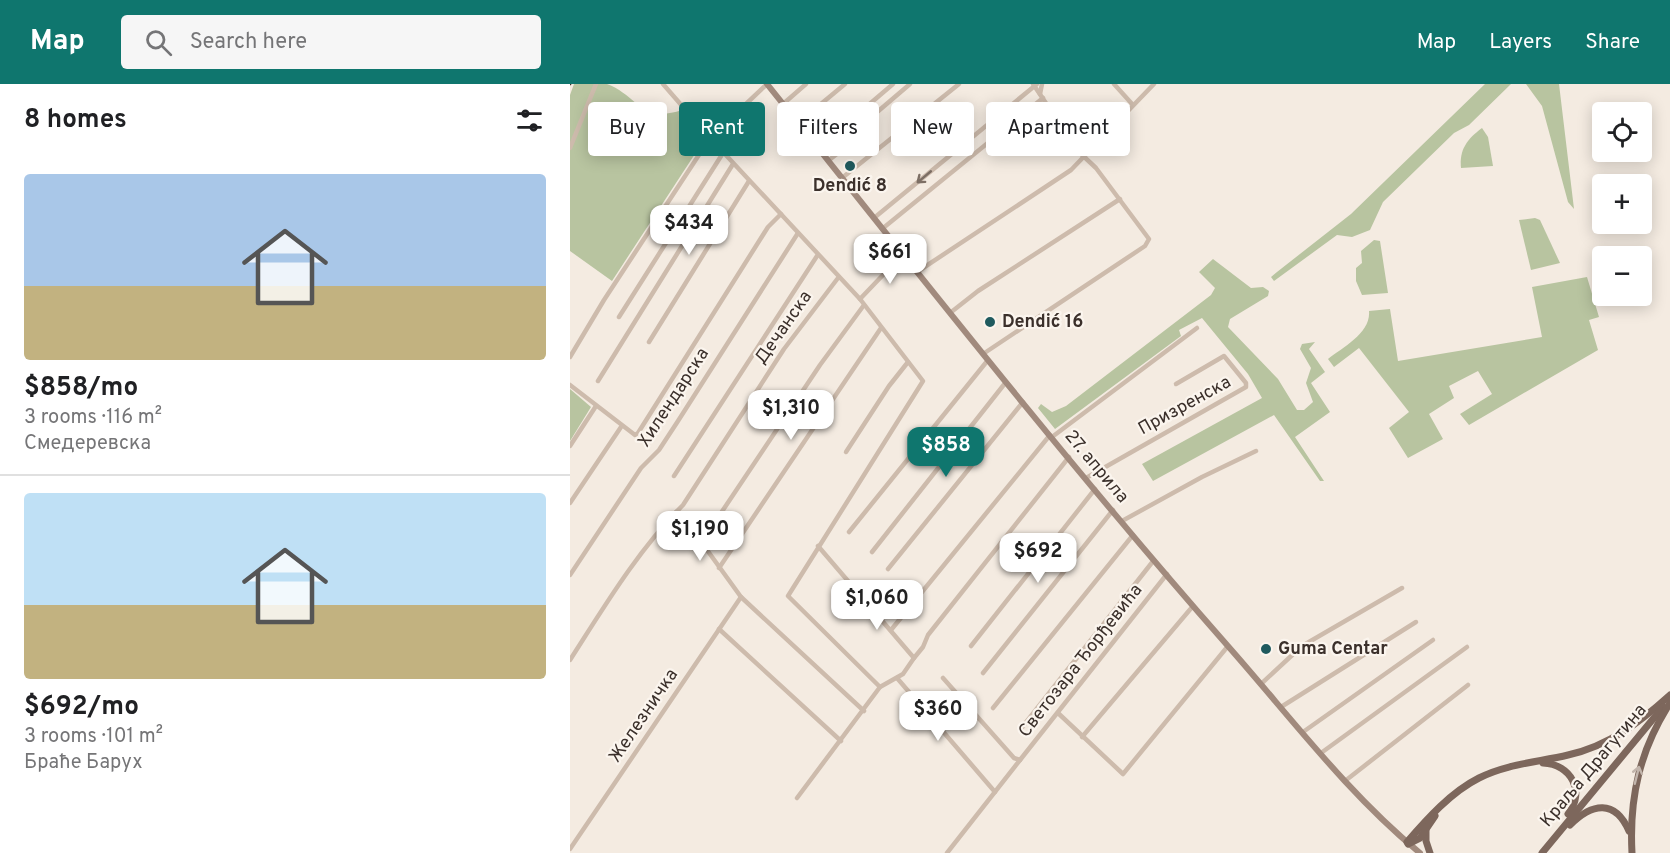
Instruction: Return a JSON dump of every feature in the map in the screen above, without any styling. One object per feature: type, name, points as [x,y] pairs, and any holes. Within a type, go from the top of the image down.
[{"type":"main road","name":"27. априла","points":[[767,84],[781,102]]},
{"type":"main road","name":"27. априла","points":[[824,156],[983,354],[1193,606],[1346,781],[1407,843],[1420,853]]},
{"type":"main road","points":[[1407,843],[1458,791],[1480,777],[1505,768],[1577,753],[1620,735],[1670,696]]},
{"type":"main road","name":"Краља Драгутина","points":[[1542,853],[1670,696]]},
{"type":"main road","points":[[1632,853],[1630,833],[1637,772],[1650,739],[1670,703]]},
{"type":"main road","points":[[1535,762],[1559,766],[1575,784],[1575,803],[1561,830]]},
{"type":"main road","points":[[1561,830],[1568,827],[1585,811],[1600,807],[1620,815],[1630,833]]},
{"type":"main road","points":[[1407,843],[1417,840],[1426,831],[1438,811]]},
{"type":"main road","points":[[1426,831],[1430,853]]},
{"type":"street","points":[[570,148],[596,84]]},
{"type":"street","points":[[663,84],[679,102]]},
{"type":"street","points":[[748,102],[767,84]]},
{"type":"street","points":[[785,102],[806,84]]},
{"type":"street","points":[[823,102],[845,84]]},
{"type":"street","points":[[872,102],[893,84]]},
{"type":"street","points":[[828,161],[860,135],[867,127],[869,118],[910,84]]},
{"type":"street","points":[[842,178],[959,84]]},
{"type":"street","points":[[1042,84],[1042,96]]},
{"type":"street","points":[[1114,84],[1133,105]]},
{"type":"street","points":[[917,272],[1066,173],[1154,84]]},
{"type":"street","points":[[874,218],[1035,85],[1084,157],[1120,199],[1149,237],[1149,241],[983,354]]},
{"type":"street","points":[[882,228],[1042,96]]},
{"type":"street","points":[[570,357],[604,300],[698,156]]},
{"type":"street","points":[[619,317],[721,156]]},
{"type":"street","points":[[726,156],[817,256],[860,299],[923,381],[922,386],[788,596],[880,687]]},
{"type":"street","points":[[598,381],[733,164]]},
{"type":"street","points":[[649,342],[749,181]]},
{"type":"street","points":[[950,313],[978,291],[1120,199]]},
{"type":"street","points":[[570,385],[621,427],[635,435],[638,433],[768,227],[781,214]]},
{"type":"street","name":"Хилендарска","points":[[570,575],[641,468],[655,455],[671,431],[798,233]]},
{"type":"street","points":[[860,299],[903,254]]},
{"type":"street","points":[[674,476],[817,256]]},
{"type":"street","name":"Дечанска","points":[[570,660],[663,524],[676,512],[784,349],[838,278]]},
{"type":"street","points":[[719,516],[820,365],[864,305]]},
{"type":"street","points":[[719,568],[881,328]]},
{"type":"street","points":[[891,630],[1051,436],[1197,328]]},
{"type":"street","name":"Призренска","points":[[1086,478],[1246,387],[1246,383],[1224,356],[1176,384]]},
{"type":"street","points":[[849,532],[988,360]]},
{"type":"street","points":[[846,452],[889,386],[908,362]]},
{"type":"street","points":[[872,552],[1006,382]]},
{"type":"street","points":[[888,569],[1023,402]]},
{"type":"street","points":[[570,446],[596,406]]},
{"type":"street","points":[[570,503],[621,427]]},
{"type":"street","points":[[1122,521],[1202,477],[1256,451]]},
{"type":"street","points":[[797,798],[880,687],[897,678],[914,658],[945,613],[1069,457]]},
{"type":"street","points":[[971,645],[1095,489]]},
{"type":"street","points":[[983,673],[1113,510]]},
{"type":"street","points":[[676,512],[689,525],[741,597],[864,711]]},
{"type":"street","points":[[993,708],[1133,535]]},
{"type":"street","points":[[818,546],[914,658]]},
{"type":"street","points":[[1020,729],[1154,560]]},
{"type":"street","name":"Светозара Ђорђевића","points":[[943,678],[1014,758],[1020,760],[1167,574]]},
{"type":"street","points":[[1261,684],[1302,645],[1402,588]]},
{"type":"street","name":"Железничка","points":[[570,849],[741,597]]},
{"type":"street","points":[[1082,737],[1193,606]]},
{"type":"street","points":[[1281,707],[1416,622]]},
{"type":"street","points":[[719,629],[841,741]]},
{"type":"street","points":[[1303,732],[1433,640]]},
{"type":"street","points":[[1058,713],[1122,774],[1228,646]]},
{"type":"street","points":[[1321,753],[1467,647]]},
{"type":"street","points":[[897,678],[995,792]]},
{"type":"street","points":[[1346,781],[1468,685]]},
{"type":"street","points":[[947,853],[1020,760]]},
{"type":"green space","points":[[574,84],[607,84],[635,102],[588,102],[588,156],[667,156],[667,113],[679,111],[679,156],[694,156],[612,281],[570,251],[570,95]]},
{"type":"green space","points":[[1485,84],[1511,84],[1469,125],[1454,133],[1383,202],[1370,230],[1352,237],[1337,235],[1274,281],[1271,277],[1351,214]]},
{"type":"green space","points":[[1526,84],[1559,84],[1574,209],[1568,202],[1542,106]]},
{"type":"green space","points":[[1482,128],[1488,137],[1493,166],[1461,168],[1461,156],[1465,145]]},
{"type":"green space","points":[[1535,218],[1540,220],[1560,263],[1531,270],[1519,220]]},
{"type":"green space","points":[[1374,240],[1380,241],[1388,293],[1362,295],[1356,281],[1356,268],[1362,263],[1361,251]]},
{"type":"green space","points":[[1213,259],[1251,288],[1263,287],[1269,291],[1268,296],[1230,319],[1228,327],[1278,379],[1297,410],[1304,410],[1313,402],[1306,383],[1311,368],[1300,349],[1302,344],[1315,342],[1309,349],[1325,372],[1311,383],[1330,412],[1295,437],[1324,481],[1320,481],[1274,415],[1153,481],[1142,464],[1262,398],[1248,374],[1202,318],[1179,330],[1181,336],[1055,429],[1038,408],[1041,404],[1052,412],[1066,406],[1211,295],[1215,288],[1199,272]]},
{"type":"green space","points":[[1587,277],[1592,294],[1592,306],[1596,306],[1599,317],[1589,320],[1598,350],[1469,425],[1460,414],[1492,394],[1478,371],[1449,386],[1454,398],[1429,414],[1443,439],[1408,458],[1389,428],[1409,412],[1359,348],[1334,367],[1328,359],[1361,333],[1366,326],[1369,311],[1390,309],[1398,361],[1542,337],[1532,287]]},
{"type":"green space","points":[[570,389],[591,407],[570,441]]},
{"type":"place","name":"Dendić 8","points":[[850,166]]},
{"type":"place","name":"Dendić 16","points":[[990,322]]},
{"type":"place","name":"Guma Centar","points":[[1266,649]]}]
